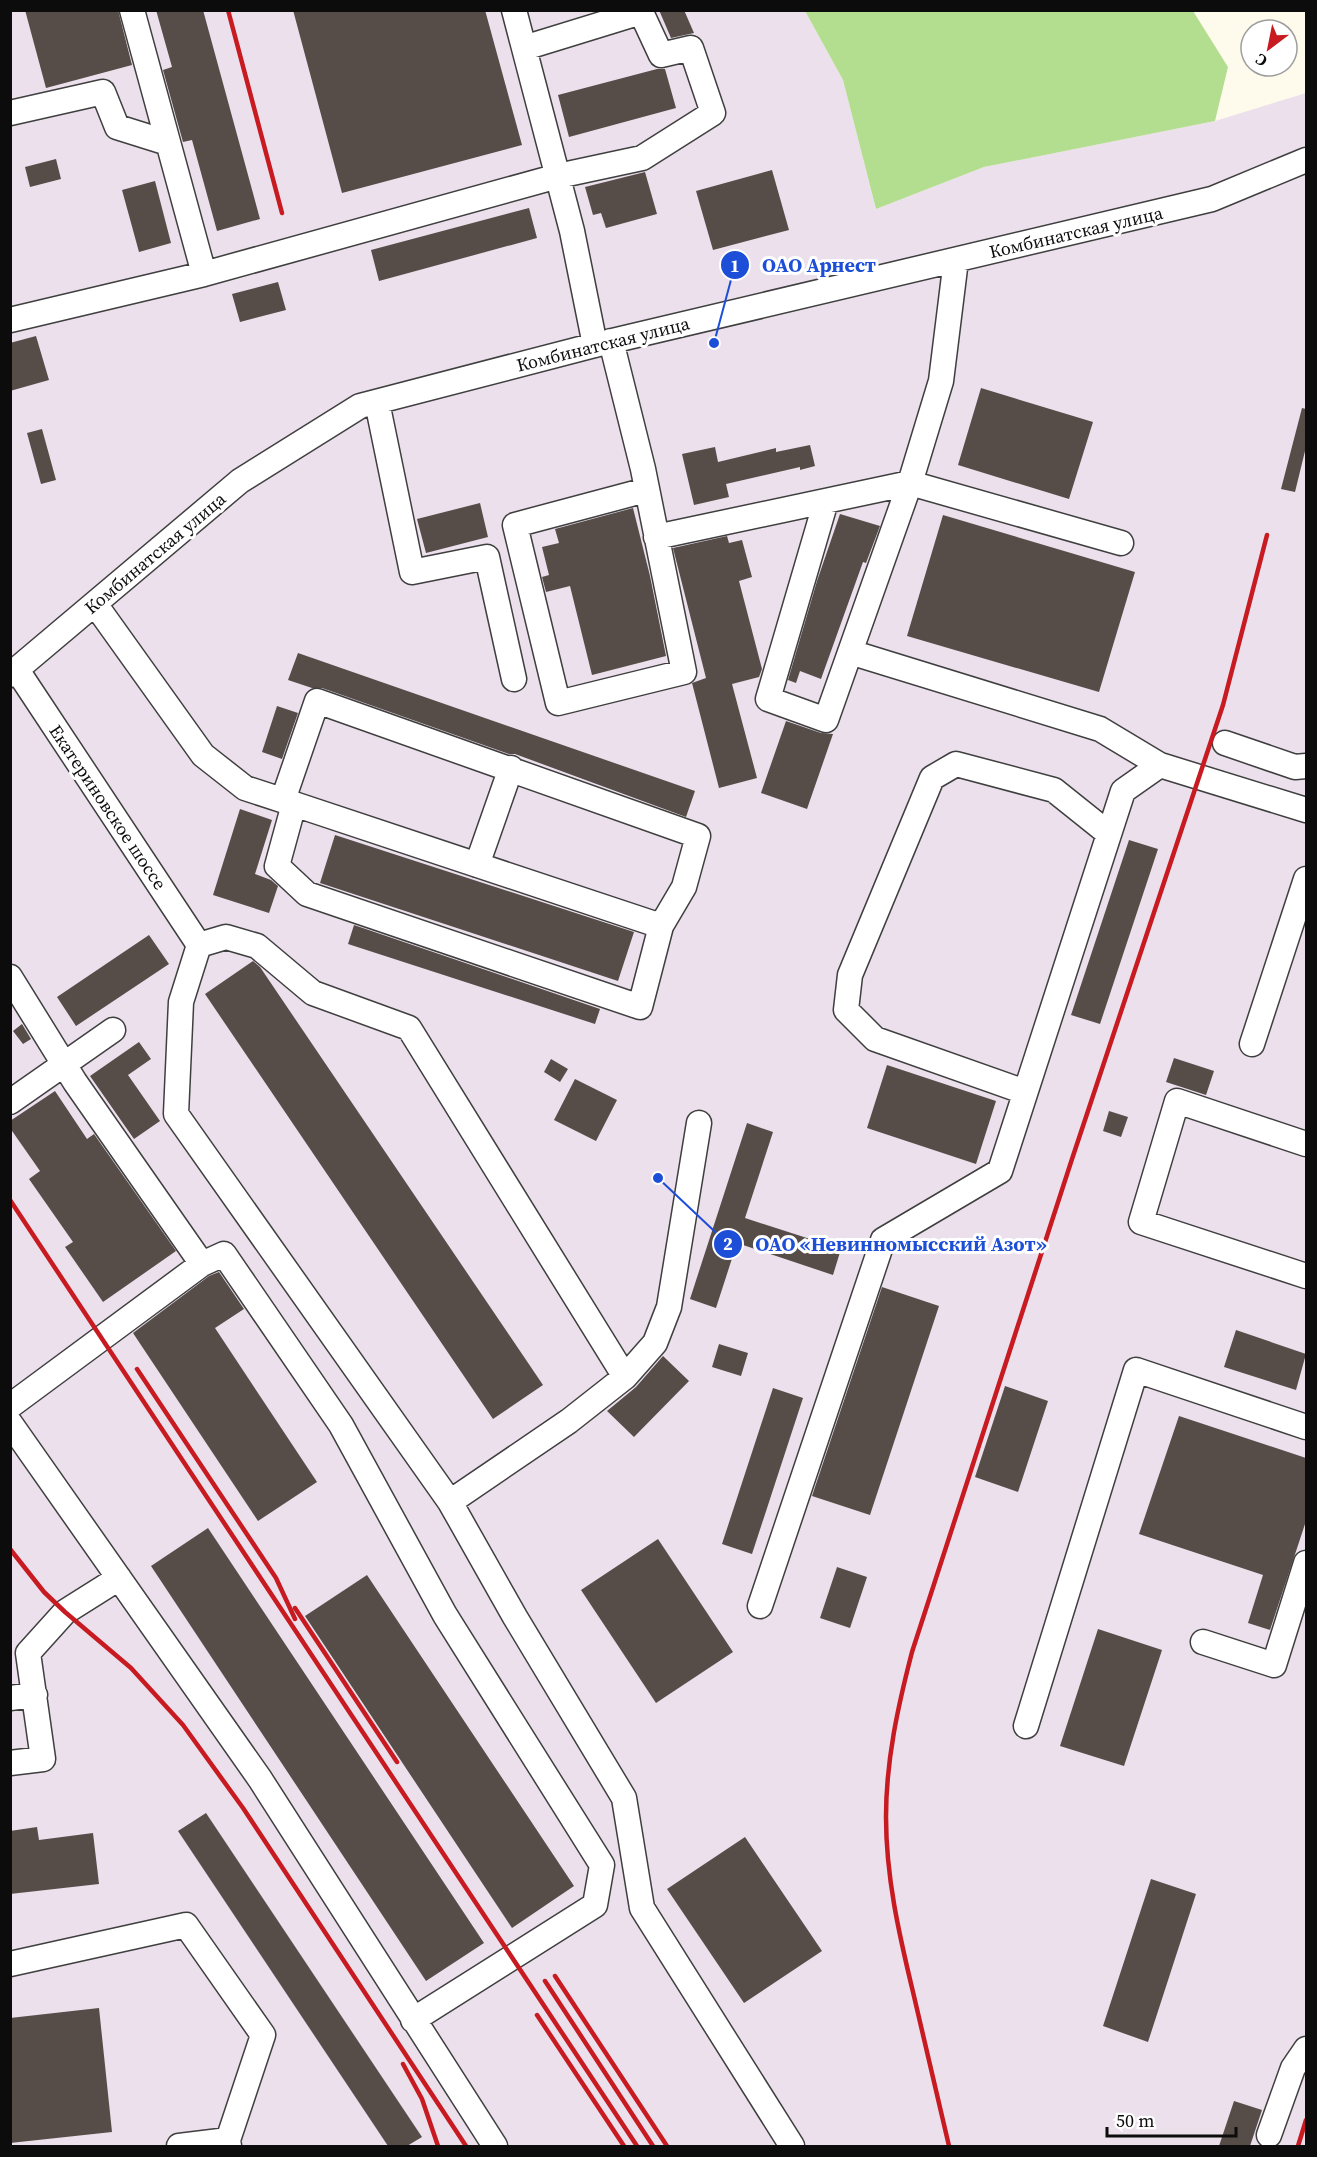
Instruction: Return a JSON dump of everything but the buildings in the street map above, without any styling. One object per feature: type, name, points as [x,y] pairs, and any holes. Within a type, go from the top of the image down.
[{"type":"street","points":[[132,10],[204,274]]},
{"type":"street","points":[[514,10],[572,231],[646,490],[684,672],[558,703],[515,525],[646,490]]},
{"type":"street","points":[[10,320],[204,274],[558,176],[642,158],[713,112],[690,48],[661,55],[641,12],[620,14],[524,48]]},
{"type":"street","points":[[10,113],[103,92],[117,127],[168,143]]},
{"type":"street","name":"Комбинатская улица","points":[[14,672],[240,481],[360,406],[603,343],[1212,199],[1306,160]]},
{"type":"street","points":[[826,501],[768,699],[826,720],[910,483],[941,381],[956,260]]},
{"type":"street","points":[[377,402],[412,572],[487,557],[514,679]]},
{"type":"street","points":[[656,537],[910,483],[1121,543]]},
{"type":"street","points":[[95,604],[203,755],[245,788],[662,926]]},
{"type":"street","points":[[850,652],[1100,729],[1160,765],[1306,810]]},
{"type":"street","name":"Екатериновское шоссе","points":[[14,672],[199,945]]},
{"type":"street","points":[[317,701],[511,768],[698,836],[684,887],[662,926],[640,1007],[307,894],[278,866],[288,802],[317,701]]},
{"type":"street","points":[[1225,743],[1295,767],[1306,766]]},
{"type":"street","points":[[1025,1092],[875,1039],[846,1010],[850,975],[932,778],[956,764],[1054,790],[1108,834]]},
{"type":"street","points":[[760,1606],[883,1240],[1000,1171],[1123,791],[1160,765]]},
{"type":"street","points":[[477,865],[511,768]]},
{"type":"street","points":[[1252,1044],[1306,879]]},
{"type":"street","points":[[626,1377],[409,1028],[313,993],[257,946],[226,937],[199,945],[180,1002],[176,1114],[450,1502],[515,1617],[624,1798],[642,1908],[792,2146]]},
{"type":"street","points":[[10,976],[63,1064],[202,1264]]},
{"type":"street","points":[[10,1102],[113,1030]]},
{"type":"street","points":[[1306,1144],[1177,1101],[1141,1222],[1306,1276]]},
{"type":"street","points":[[450,1502],[569,1421],[626,1377],[655,1343],[669,1307],[699,1123]]},
{"type":"street","points":[[10,1406],[202,1264],[224,1254],[341,1425],[445,1615],[602,1865],[596,1905],[413,2020]]},
{"type":"street","points":[[1026,1726],[1136,1370],[1306,1427]]},
{"type":"street","points":[[10,1423],[260,1779],[495,2146]]},
{"type":"street","points":[[1203,1642],[1274,1665],[1306,1563]]},
{"type":"street","points":[[10,1763],[44,1759],[35,1695],[19,1648],[65,1612],[119,1578]]},
{"type":"street","points":[[10,1698],[35,1695]]},
{"type":"street","points":[[10,1964],[186,1925],[263,2035],[229,2143],[179,2146]]},
{"type":"street","points":[[1269,2135],[1293,2068],[1306,2049]]},
{"type":"shaded area","points":[[11,11],[805,11],[843,80],[876,209],[984,167],[1215,121],[1306,93],[1306,2146],[11,2146]]},
{"type":"green space","points":[[805,11],[1193,11],[1228,67],[1215,121],[984,167],[876,209],[843,80]]},
{"type":"railway","points":[[228,10],[282,213]]},
{"type":"railway","points":[[949,2146],[903,1949],[888,1862],[886,1817],[888,1775],[898,1713],[912,1652],[1072,1159],[1223,705],[1267,535]]},
{"type":"railway","points":[[10,1200],[637,2146]]},
{"type":"railway","points":[[137,1369],[276,1578],[295,1619]]},
{"type":"railway","points":[[10,1549],[44,1592],[131,1668],[183,1725],[243,1808],[466,2146]]},
{"type":"railway","points":[[295,1608],[397,1762]]},
{"type":"railway","points":[[555,1976],[667,2146]]},
{"type":"railway","points":[[545,1981],[653,2146]]},
{"type":"railway","points":[[537,2015],[624,2146]]},
{"type":"railway","points":[[403,2064],[422,2099],[438,2146]]},
{"type":"railway","points":[[1298,2146],[1306,2120]]},
{"type":"place","name":"ОАО Арнест","points":[[714,343]]},
{"type":"place","name":"ОАО «Невинномысский Азот»","points":[[658,1178]]}]
